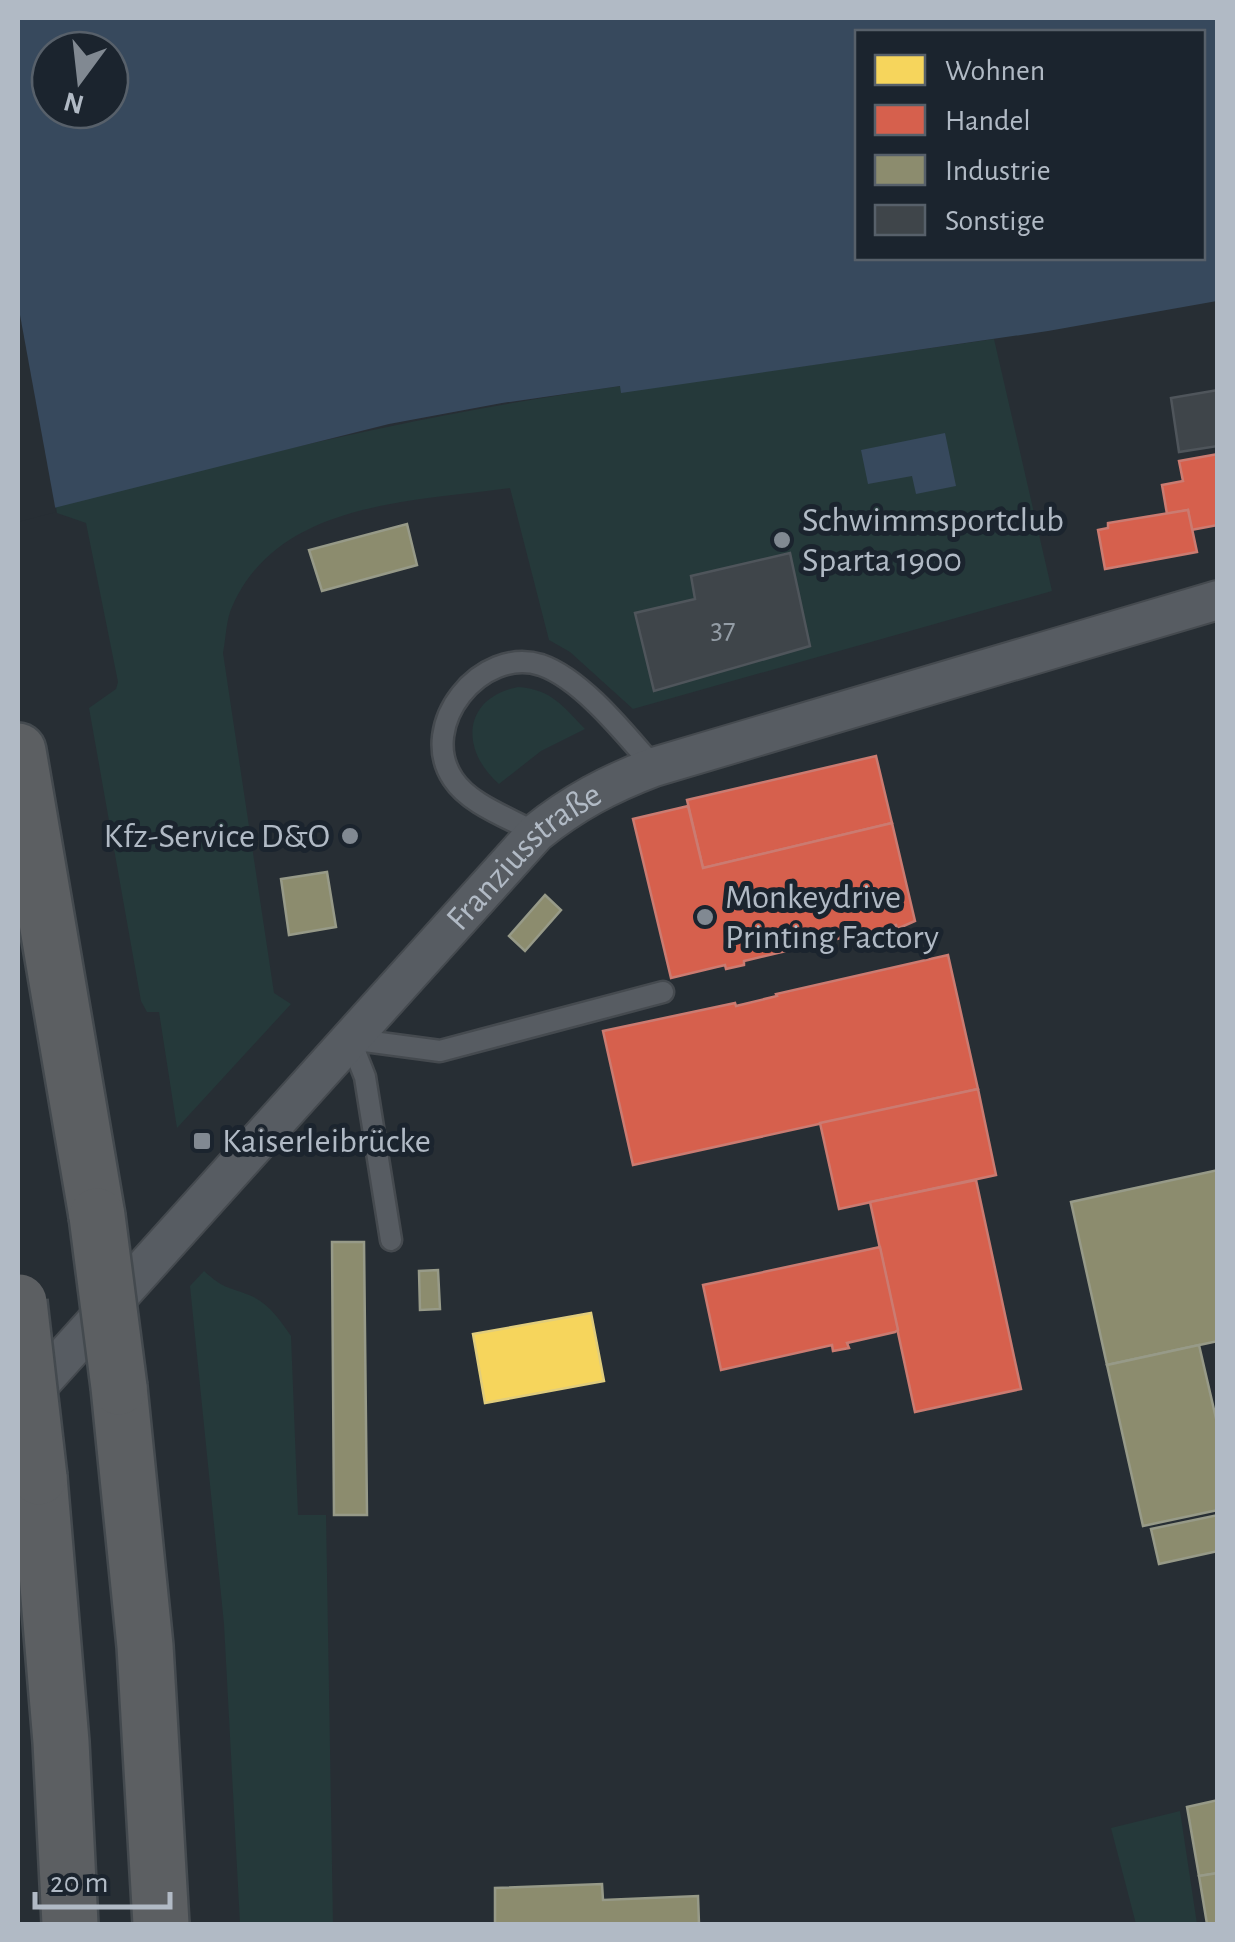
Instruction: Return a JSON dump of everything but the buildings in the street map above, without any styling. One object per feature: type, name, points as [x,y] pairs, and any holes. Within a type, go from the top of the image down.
[{"type":"highway","points":[[18,751],[97,1216],[119,1387],[145,1646],[161,1924]]},
{"type":"highway","points":[[18,1298],[39,1477],[61,1742],[70,1924]]},
{"type":"street","name":"Franziusstraße","points":[[18,1409],[536,833],[572,804],[608,784],[654,767],[1218,600]]},
{"type":"lane","points":[[536,833],[474,799],[454,782],[442,758],[445,730],[458,699],[473,680],[494,666],[520,661],[544,666],[567,679],[654,767]]},
{"type":"lane","points":[[390,1240],[365,1077],[350,1039],[440,1051],[663,992]]},
{"type":"green space","points":[[994,339],[1052,591],[633,709],[570,652],[549,640],[510,488],[352,513],[314,526],[281,546],[253,572],[230,612],[223,653],[274,993],[291,1004],[177,1128],[159,1012],[147,1012],[141,1001],[89,708],[116,689],[118,682],[86,523],[57,513],[56,507],[266,454],[478,409],[621,386],[621,392]]},
{"type":"green space","points":[[518,687],[548,695],[585,729],[541,751],[499,784],[478,756],[473,727],[486,702]]},
{"type":"green space","points":[[204,1271],[221,1284],[262,1302],[291,1336],[298,1515],[326,1515],[333,1924],[240,1924],[224,1624],[190,1286]]},
{"type":"green space","points":[[1180,1811],[1197,1924],[1136,1924],[1111,1828]]},
{"type":"water","points":[[18,18],[1217,18],[1217,301],[1048,331],[621,393],[620,386],[389,424],[18,517]]},
{"type":"water","points":[[945,433],[956,486],[916,494],[912,476],[868,484],[861,450]]},
{"type":"pier","points":[[18,304],[56,512],[18,522]]},
{"type":"place","name":"Schwimmsportclub Sparta 1900","points":[[782,540]]},
{"type":"place","name":"Kfz-Service D&O","points":[[350,836]]},
{"type":"place","name":"Monkeydrive Printing Factory","points":[[705,917]]},
{"type":"place","name":"Kaiserleibrücke","points":[[202,1141]]}]
